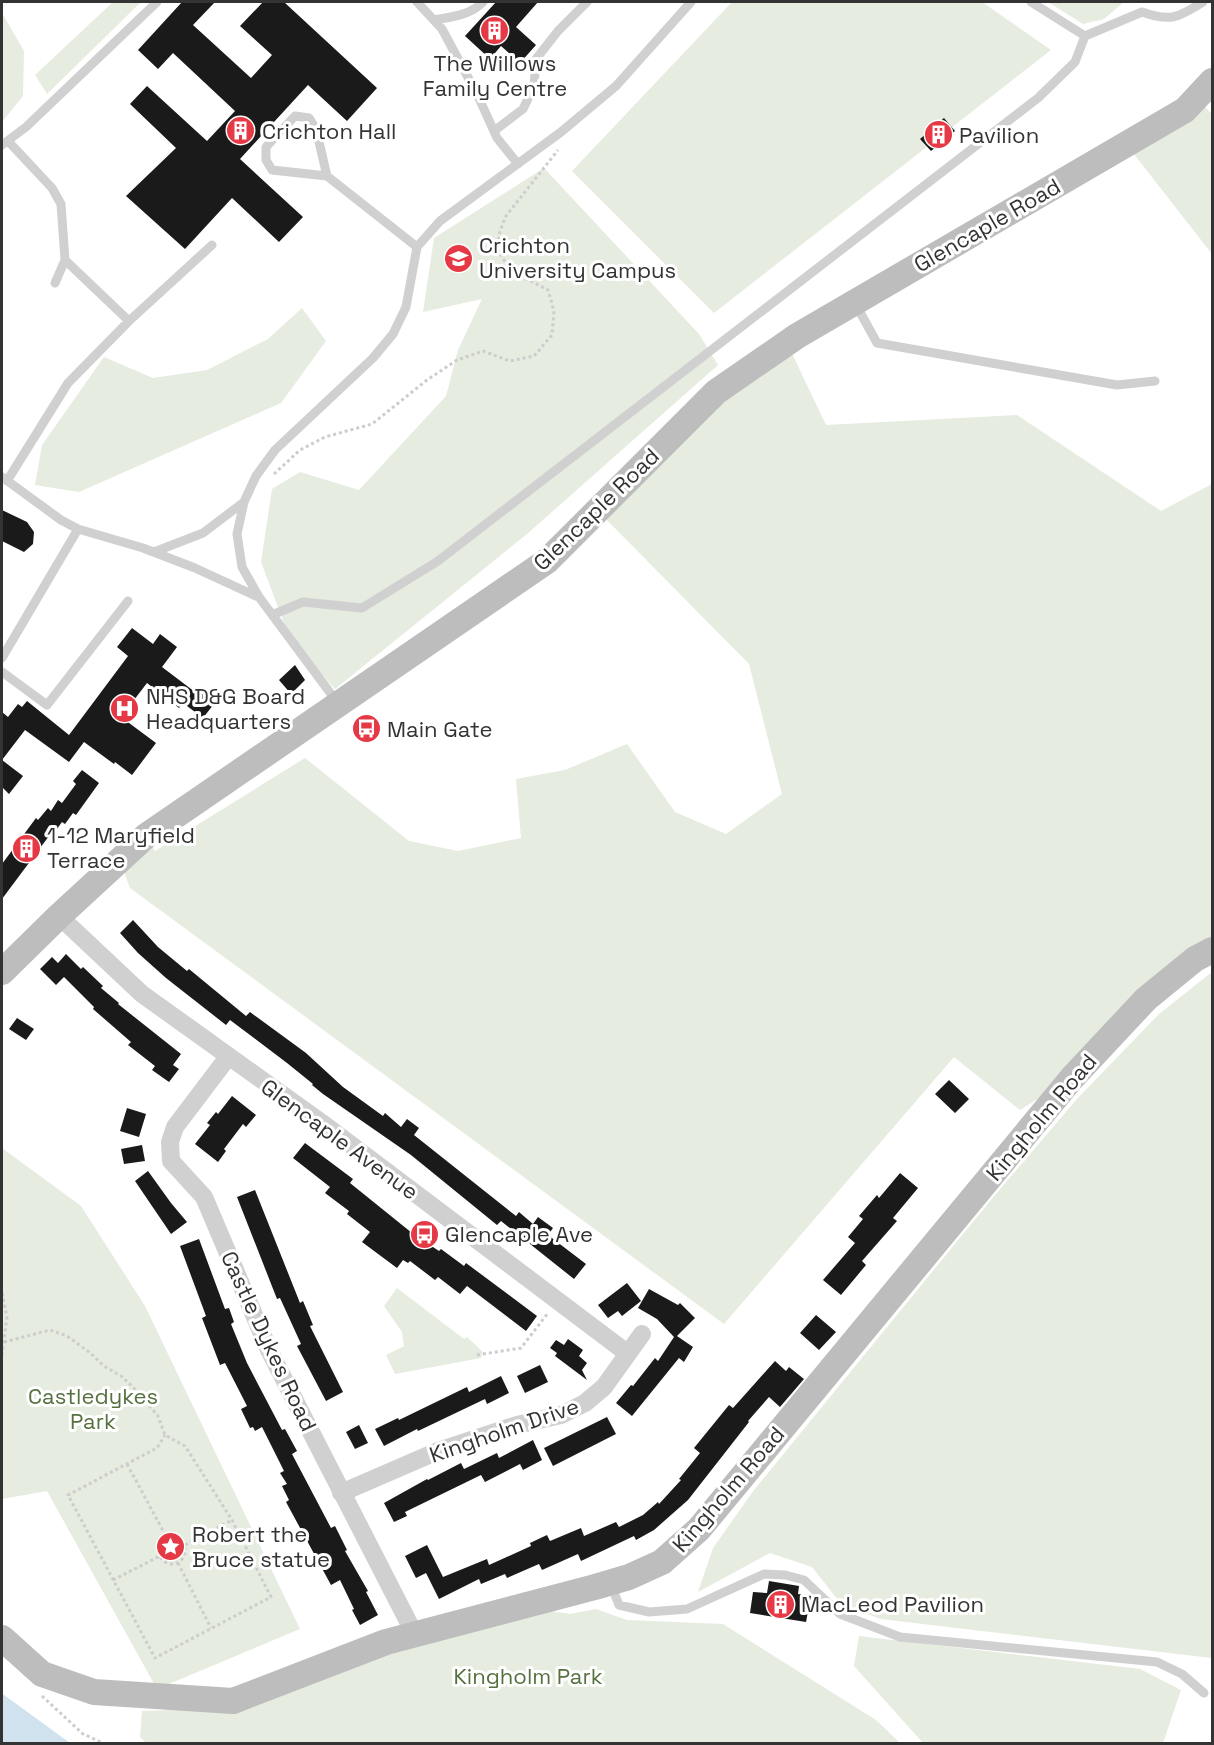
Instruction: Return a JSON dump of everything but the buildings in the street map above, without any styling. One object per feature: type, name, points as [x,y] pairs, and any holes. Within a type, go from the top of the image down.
[{"type":"main road","name":"Glencaple Road","points":[[2,972],[146,836],[547,561],[716,392],[797,336],[1185,110],[1212,81]]},
{"type":"main road","name":"Kingholm Road","points":[[2,1638],[42,1674],[94,1692],[233,1701],[386,1642],[610,1583],[662,1562],[699,1528],[1072,1077],[1146,999],[1195,960],[1212,950]]},
{"type":"street","name":"Glencaple Avenue","points":[[59,916],[142,994],[322,1123],[627,1353]]},
{"type":"street","name":"Castle Dykes Road","points":[[228,1057],[175,1127],[170,1142],[171,1161],[204,1197],[269,1350],[415,1635]]},
{"type":"street","name":"Kingholm Drive","points":[[341,1493],[438,1451],[517,1425],[561,1415],[585,1403],[604,1387],[642,1334]]},
{"type":"lane","points":[[55,283],[65,260],[61,204],[52,188],[5,143],[26,127],[157,2]]},
{"type":"lane","points":[[417,2],[441,29],[494,131],[518,164]]},
{"type":"lane","points":[[434,20],[454,17],[473,10],[483,2]]},
{"type":"lane","points":[[494,131],[523,108],[534,87],[536,59],[586,2]]},
{"type":"lane","points":[[338,703],[259,597],[242,567],[237,534],[244,502],[256,476],[275,450],[373,358],[393,334],[406,307],[417,247],[440,221],[561,132],[616,86],[691,2]]},
{"type":"lane","points":[[1031,2],[1085,36]]},
{"type":"lane","points":[[272,615],[303,602],[362,608],[438,561],[1038,98],[1075,62],[1085,36],[1142,12],[1157,17],[1176,17],[1203,2]]},
{"type":"lane","points":[[327,176],[316,129],[309,118],[295,116],[266,147],[266,160],[272,170],[327,176],[417,247]]},
{"type":"lane","points":[[212,245],[129,321],[68,383],[4,479],[78,529],[154,552],[259,597]]},
{"type":"lane","points":[[65,260],[129,321]]},
{"type":"lane","points":[[855,302],[877,343],[1117,385],[1155,381]]},
{"type":"lane","points":[[154,552],[203,532],[244,502]]},
{"type":"lane","points":[[2,658],[78,529]]},
{"type":"lane","points":[[2,672],[47,705],[128,601]]},
{"type":"lane","points":[[610,1583],[619,1605],[648,1612],[687,1609],[764,1574],[785,1575],[804,1581],[840,1614],[900,1637],[1157,1662],[1182,1674],[1204,1693]]},
{"type":"path","points":[[268,480],[300,450],[325,436],[372,424],[427,380],[457,360],[483,351],[510,361],[534,356],[552,335],[554,311],[548,290],[511,271],[497,249],[500,231],[506,216],[557,152],[561,132]]},
{"type":"path","points":[[2,1293],[7,1317],[2,1355]]},
{"type":"path","points":[[477,1355],[522,1347],[557,1300]]},
{"type":"path","points":[[4,1342],[50,1330],[67,1336],[132,1386],[159,1416],[165,1435],[185,1446],[232,1520],[271,1597],[155,1658],[68,1495],[157,1448],[165,1435]]},
{"type":"path","points":[[127,1464],[167,1538]]},
{"type":"path","points":[[185,1545],[232,1520]]},
{"type":"path","points":[[175,1537],[185,1545],[186,1554],[178,1563],[166,1562],[160,1556],[160,1544],[167,1538],[175,1537]]},
{"type":"path","points":[[113,1580],[160,1556]]},
{"type":"path","points":[[178,1563],[211,1628]]},
{"type":"path","points":[[34,1689],[83,1734],[105,1743]]},
{"type":"green space","points":[[113,2],[141,2],[47,94],[35,75]]},
{"type":"green space","points":[[732,2],[982,2],[1051,50],[714,313],[572,171]]},
{"type":"green space","points":[[1048,2],[1124,2],[1104,19],[1083,24]]},
{"type":"green space","points":[[2,13],[24,51],[23,96],[2,122]]},
{"type":"green space","points":[[1203,105],[1212,114],[1212,254],[1126,144]]},
{"type":"green space","points":[[544,168],[699,334],[718,365],[527,534],[335,689],[290,639],[261,562],[272,489],[300,472],[359,490],[446,396],[458,350],[482,299],[423,312],[434,238]]},
{"type":"green space","points":[[302,308],[326,341],[281,403],[79,492],[35,485],[42,445],[104,357],[153,378],[207,370],[268,339]]},
{"type":"green space","points":[[787,343],[826,425],[1017,415],[1161,511],[1212,484],[1212,950],[1072,1078],[1020,1110],[954,1057],[724,1324],[130,888],[120,861],[146,836],[155,851],[305,758],[409,841],[458,851],[521,838],[516,779],[565,770],[627,744],[675,812],[726,834],[782,794],[749,664],[597,510]]},
{"type":"green space","points":[[1212,972],[1212,1658],[881,1619],[842,1605],[812,1567],[770,1553],[698,1592],[713,1548],[754,1490],[990,1201],[1076,1100],[1159,1014]]},
{"type":"green space","name":"Castledykes Park","points":[[2,1148],[81,1206],[145,1306],[300,1629],[157,1689],[47,1491],[2,1499]]},
{"type":"green space","points":[[397,1288],[464,1339],[467,1337],[483,1352],[481,1358],[395,1374],[386,1355],[404,1346],[402,1332],[384,1306]]},
{"type":"green space","name":"Kingholm Park","points":[[524,1607],[570,1614],[596,1609],[627,1620],[723,1624],[876,1720],[900,1743],[147,1744],[140,1737],[142,1711],[230,1708]]},
{"type":"green space","points":[[859,1636],[1140,1669],[1181,1690],[1163,1743],[923,1743],[854,1666]]},
{"type":"water","points":[[2,1693],[4,1695],[70,1743],[2,1743]]},
{"type":"place","name":"The Willows Family Centre","points":[[495,31]]},
{"type":"place","name":"Crichton Hall","points":[[241,131]]},
{"type":"place","name":"Pavilion","points":[[938,135]]},
{"type":"place","name":"Crichton University Campus","points":[[458,258]]},
{"type":"place","name":"NHS D&G Board Headquarters","points":[[125,709]]},
{"type":"place","name":"Main Gate","points":[[366,729]]},
{"type":"place","name":"1-12 Maryfield Terrace","points":[[26,848]]},
{"type":"place","name":"Glencaple Ave","points":[[424,1234]]},
{"type":"place","name":"Robert the Bruce statue","points":[[171,1547]]},
{"type":"place","name":"MacLeod Pavilion","points":[[780,1604]]}]
